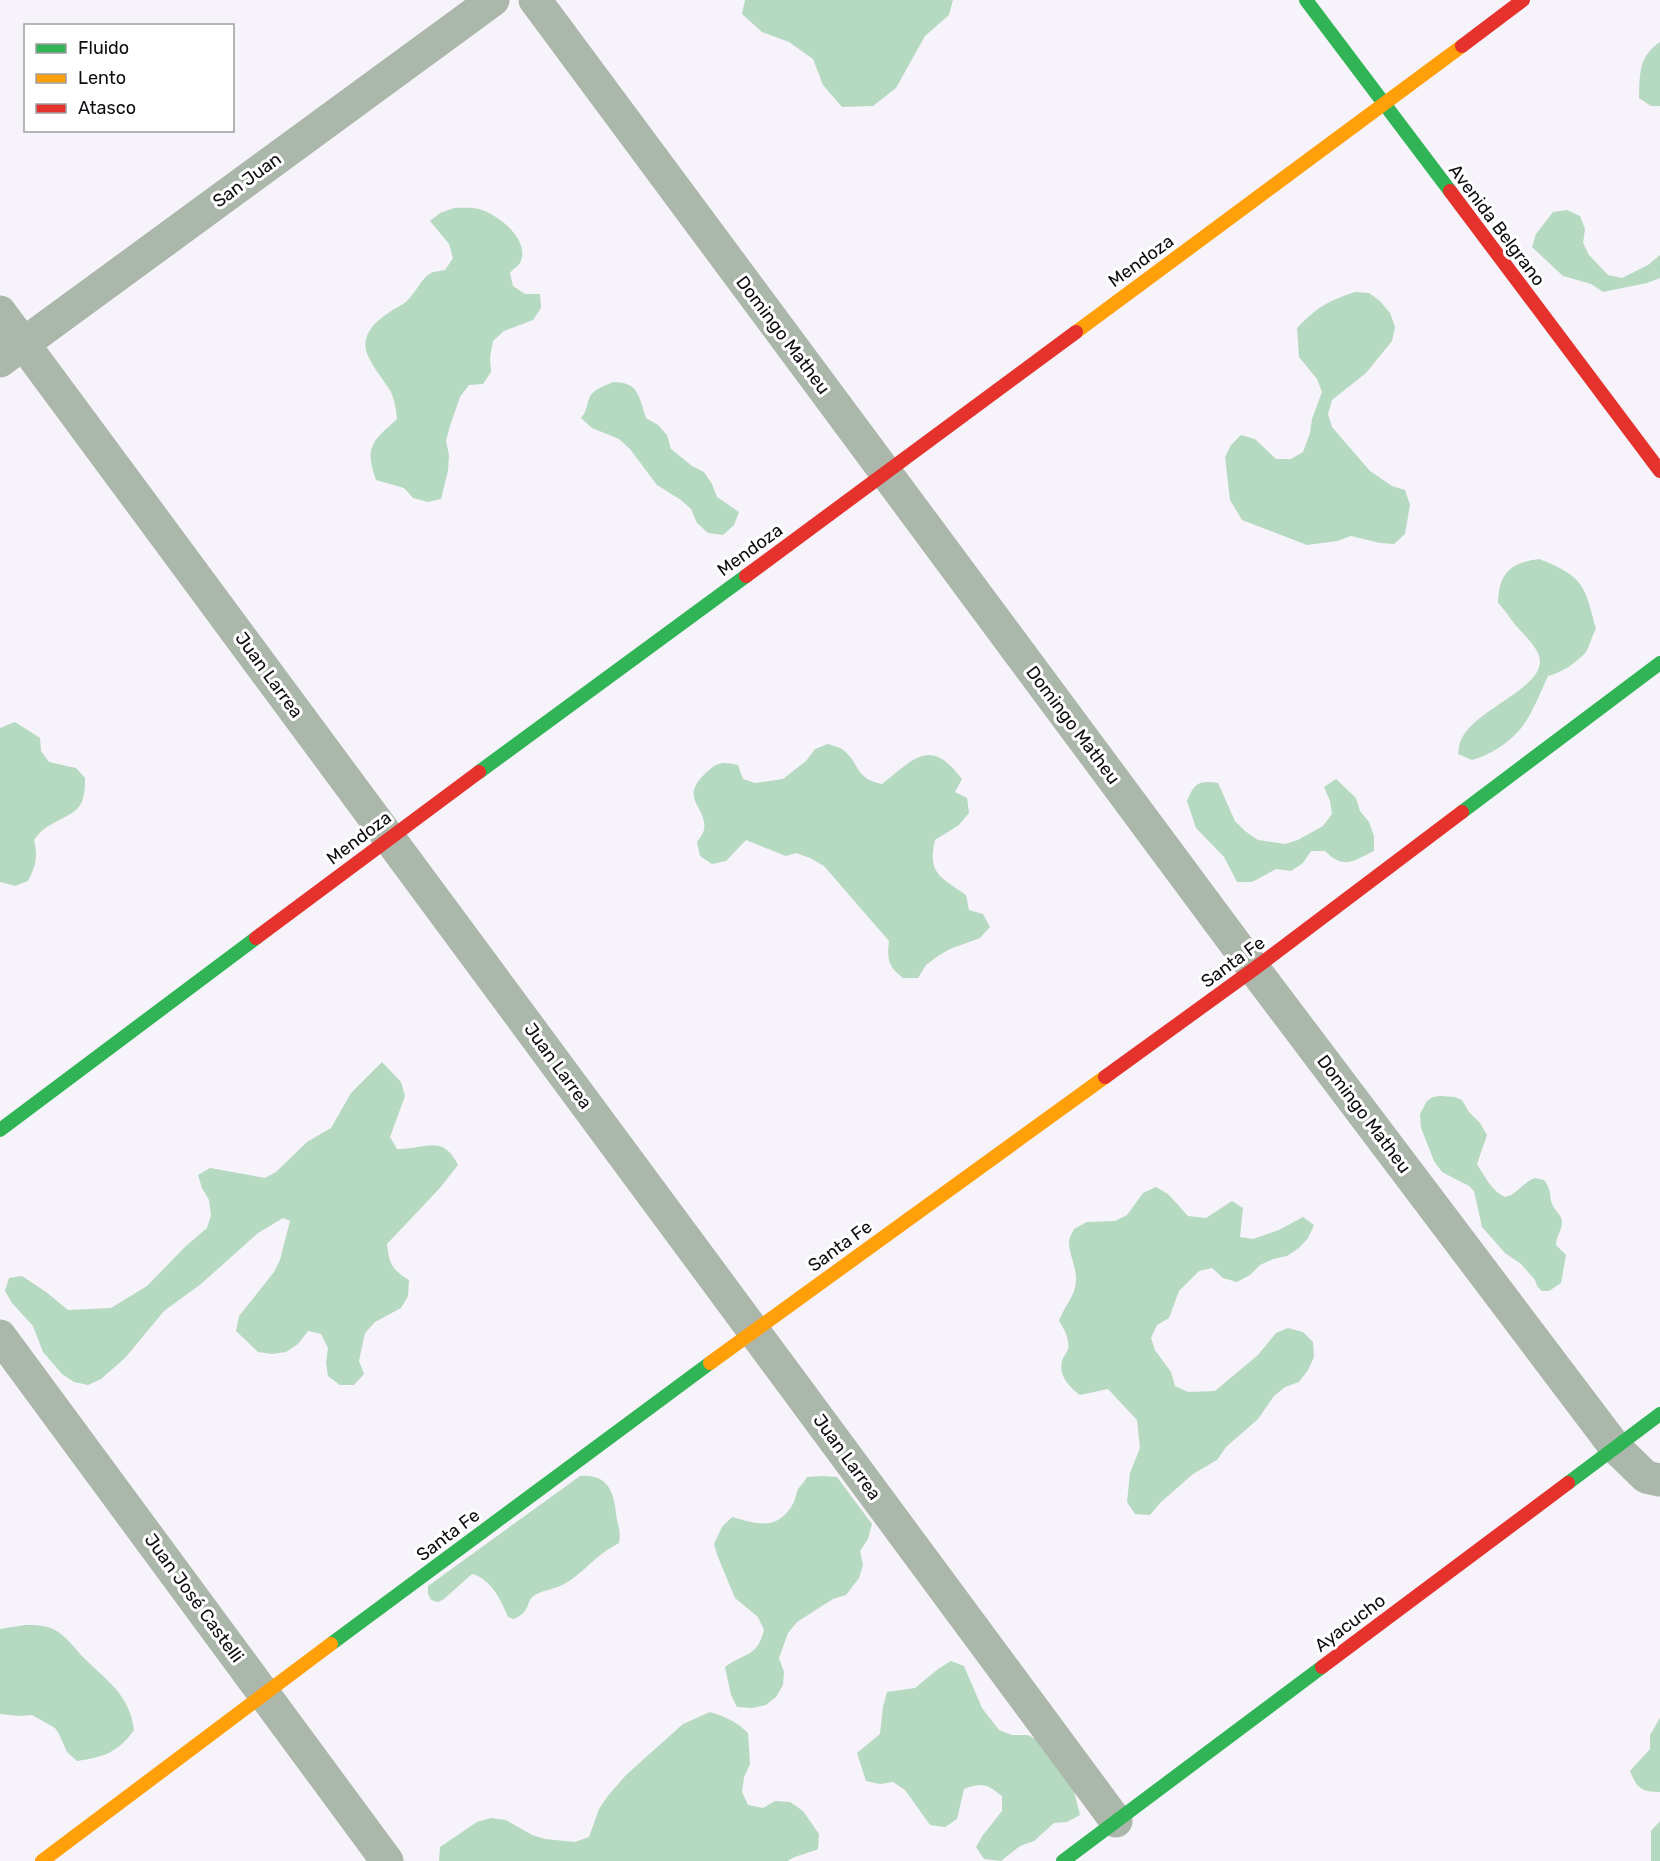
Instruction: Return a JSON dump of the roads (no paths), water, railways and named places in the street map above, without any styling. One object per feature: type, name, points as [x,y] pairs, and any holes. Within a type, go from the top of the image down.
[{"type":"street","name":"San Juan","points":[[12,352],[493,0]]},
{"type":"street","name":"Domingo Matheu","points":[[535,0],[1254,969],[1615,1447],[1646,1477],[1660,1480]]},
{"type":"street","name":"Avenida Belgrano","points":[[1306,0],[1660,471]]},
{"type":"street","name":"Mendoza","points":[[0,1130],[390,838],[1523,0]]},
{"type":"street","name":"Juan Larrea","points":[[0,312],[12,352],[390,838],[1116,1821]]},
{"type":"street","name":"Santa Fe","points":[[42,1861],[264,1693],[754,1331],[1254,969],[1660,663]]},
{"type":"street","name":"Juan José Castelli","points":[[0,1336],[387,1861]]},
{"type":"street","name":"Ayacucho","points":[[1063,1861],[1660,1414]]}]
